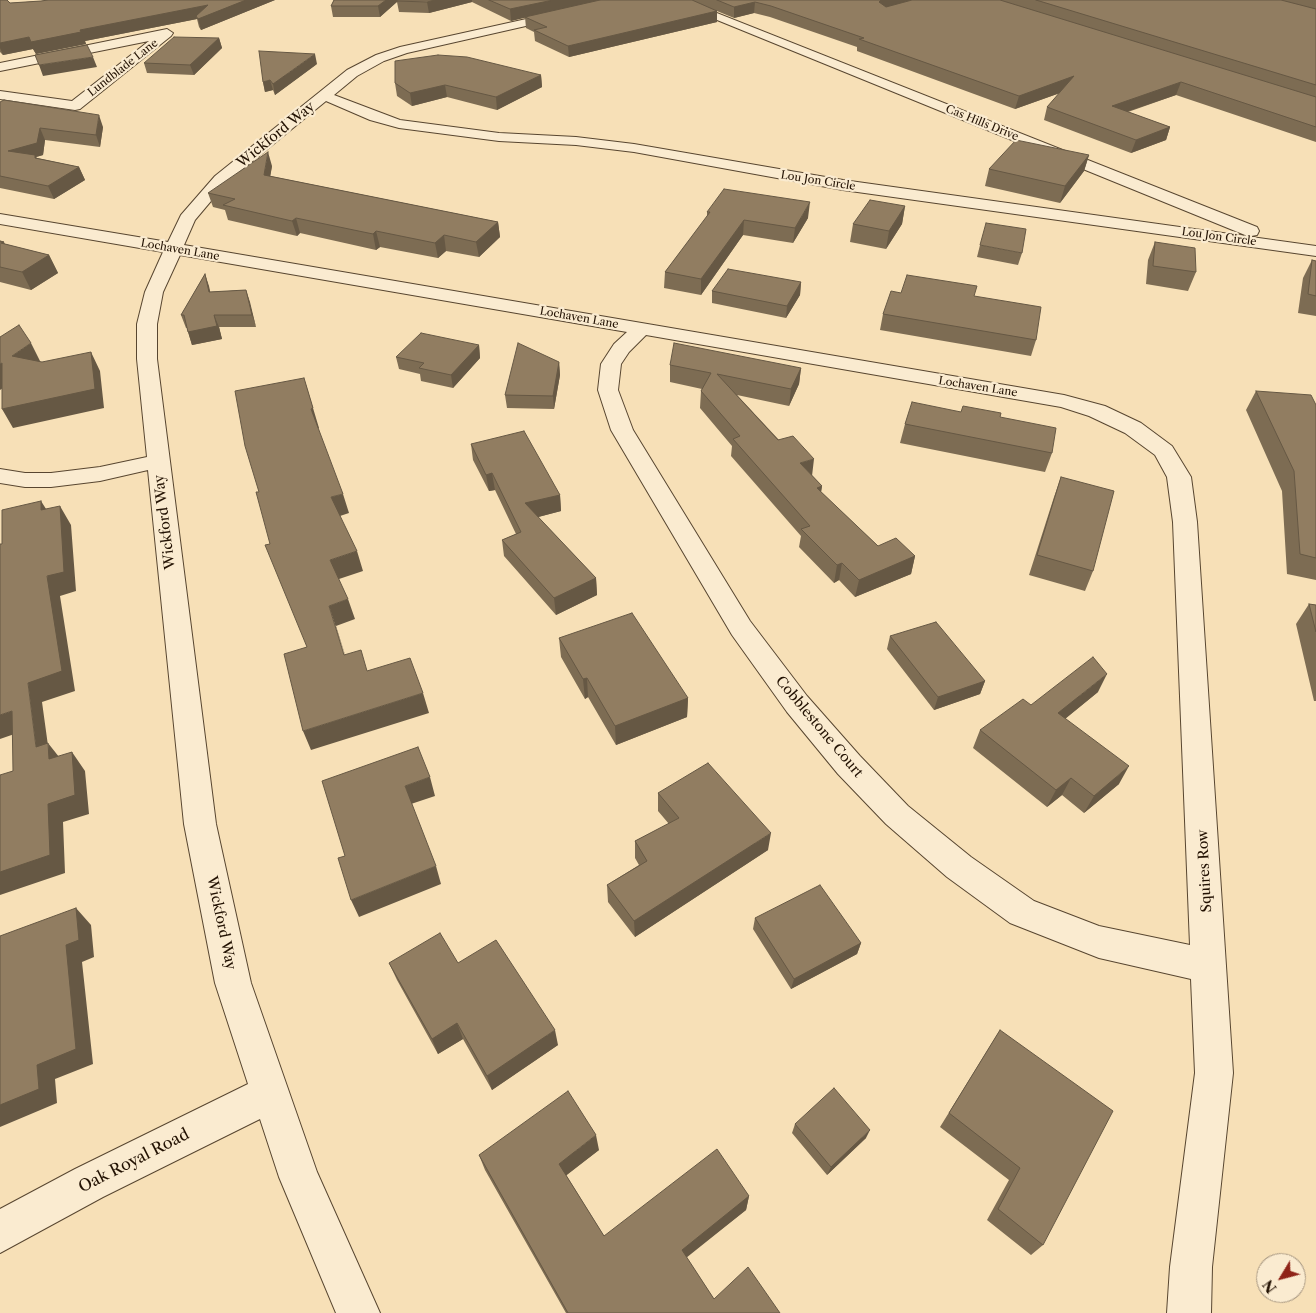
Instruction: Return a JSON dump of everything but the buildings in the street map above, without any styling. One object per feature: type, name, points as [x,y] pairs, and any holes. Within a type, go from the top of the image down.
[{"type":"street","name":"Wickford Way","points":[[358,1313],[298,1177],[233,983],[200,824],[147,359],[147,324],[154,292],[186,219],[221,179],[358,69],[392,54],[627,0]]},
{"type":"street","name":"Cas Hills Drive","points":[[674,0],[1290,247]]},
{"type":"street","name":"Lundblade Lane","points":[[0,67],[167,33],[75,106],[0,95]]},
{"type":"street","name":"Lou Jon Circle","points":[[325,96],[374,117],[399,124],[489,136],[576,141],[634,148],[843,185],[1316,251]]},
{"type":"street","name":"Lochaven Lane","points":[[0,219],[1064,401],[1097,411],[1133,428],[1150,440]]},
{"type":"street","name":"Cobblestone Court","points":[[642,329],[621,348],[612,364],[608,390],[622,430],[741,628],[797,704],[849,765],[897,815],[959,867],[1022,912],[1099,942],[1210,966]]},
{"type":"street","name":"Squires Row","points":[[1150,440],[1164,451],[1180,477],[1185,522],[1210,966],[1214,1073],[1191,1267],[1189,1313]]},
{"type":"street","points":[[0,476],[25,480],[51,480],[100,474],[158,461]]},
{"type":"street","name":"Oak Royal Road","points":[[0,1232],[89,1183],[270,1092]]}]
